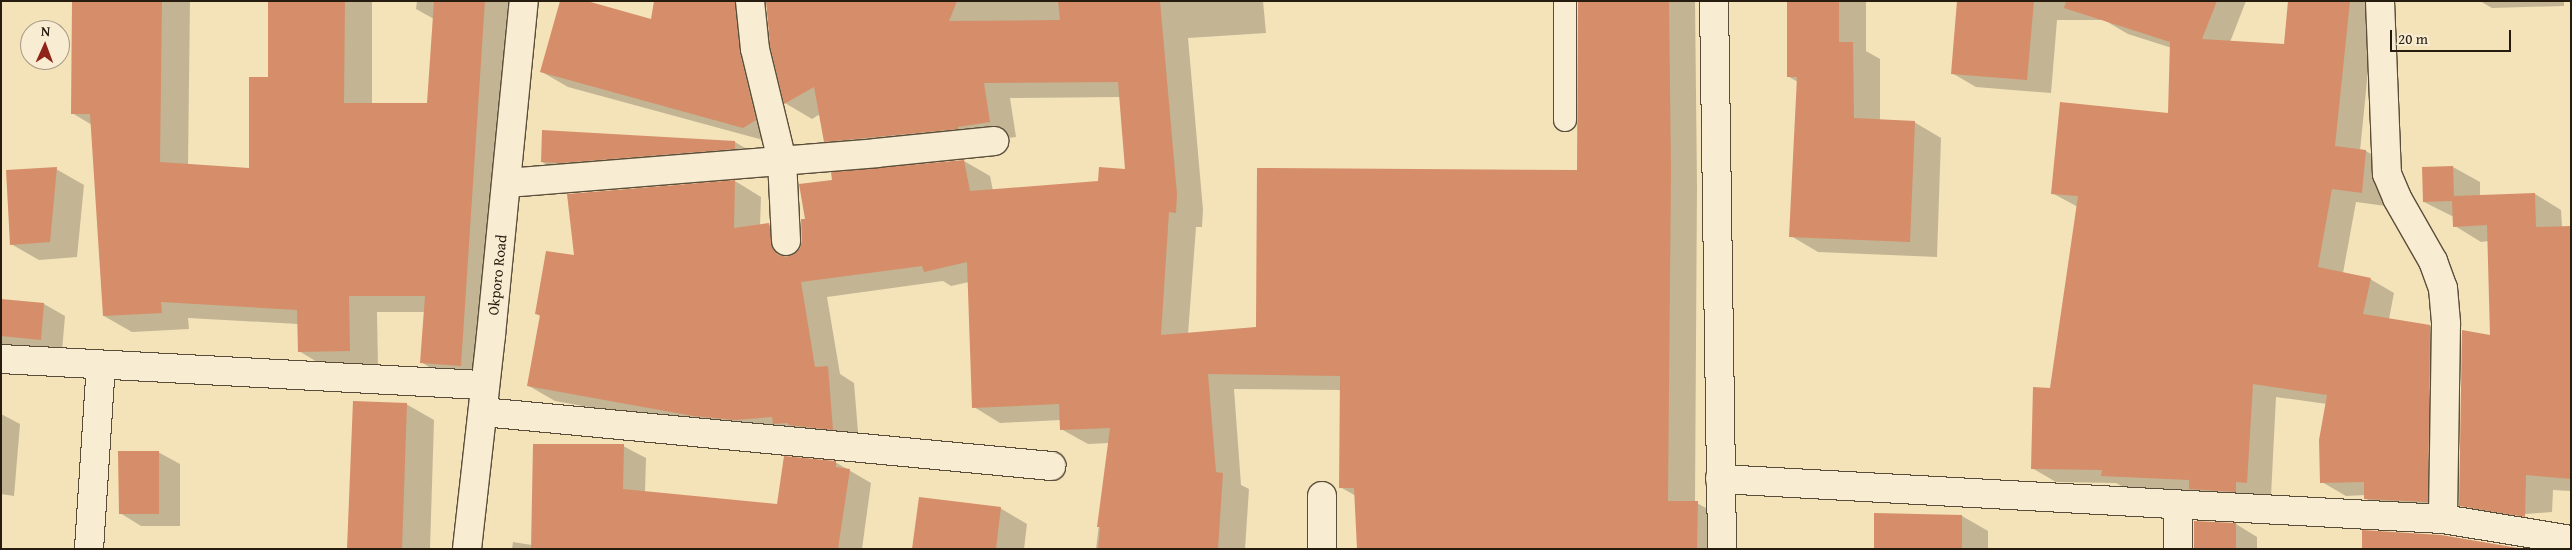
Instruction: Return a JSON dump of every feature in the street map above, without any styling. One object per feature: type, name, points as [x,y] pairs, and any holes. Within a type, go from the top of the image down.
[{"type":"street","name":"Okporo Road","points":[[467,549],[486,385],[524,1]]},
{"type":"street","points":[[750,1],[755,49],[782,161],[786,241]]},
{"type":"street","points":[[1714,1],[1722,549]]},
{"type":"street","points":[[2380,1],[2387,174],[2397,198],[2433,261],[2443,288],[2446,324],[2443,519]]},
{"type":"street","points":[[507,183],[782,161],[994,141]]},
{"type":"street","points":[[1,359],[486,385]]},
{"type":"street","points":[[89,549],[101,364]]},
{"type":"street","points":[[482,412],[1051,466]]},
{"type":"street","points":[[1720,478],[2443,519],[2571,540]]},
{"type":"street","points":[[1322,496],[1322,549]]},
{"type":"street","points":[[2178,505],[2178,549]]},
{"type":"lane","points":[[1565,120],[1566,1]]},
{"type":"building","points":[[72,1],[162,1],[160,162],[249,168],[249,77],[268,77],[268,1],[345,1],[344,103],[427,103],[434,1],[485,1],[461,366],[420,363],[425,296],[349,296],[350,351],[298,352],[297,310],[161,302],[162,313],[103,316],[90,114],[71,114]]},
{"type":"building","points":[[560,1],[587,1],[651,19],[654,1],[735,1],[740,53],[756,120],[743,128],[540,72]]},
{"type":"building","points":[[766,1],[957,1],[949,21],[1060,20],[1058,1],[1160,1],[1177,194],[1176,213],[1169,212],[1161,335],[1256,327],[1257,168],[1577,170],[1578,1],[1669,1],[1671,171],[1668,501],[1698,501],[1697,549],[1357,549],[1354,488],[1339,488],[1340,376],[1208,374],[1216,472],[1223,473],[1218,549],[1098,549],[1100,527],[1097,527],[1110,428],[1060,430],[1059,404],[972,408],[967,262],[924,272],[922,266],[801,282],[815,367],[828,366],[833,430],[788,425],[788,423],[773,424],[772,417],[735,420],[693,416],[527,386],[540,315],[535,314],[546,251],[574,255],[567,194],[735,180],[734,228],[769,223],[773,249],[778,255],[786,257],[795,254],[800,248],[802,241],[801,219],[805,219],[799,184],[832,180],[831,172],[964,160],[970,191],[1098,181],[1099,167],[1125,169],[1118,82],[984,83],[990,122],[958,127],[958,129],[824,142],[814,87],[784,104],[770,46]]},
{"type":"building","points":[[1787,1],[1839,1],[1839,42],[1853,42],[1854,118],[1915,121],[1910,242],[1789,237],[1797,77],[1787,77]]},
{"type":"building","points":[[1957,1],[2034,1],[2027,80],[1951,74]]},
{"type":"building","points":[[2066,1],[2217,1],[2202,39],[2284,44],[2288,1],[2350,1],[2335,146],[2366,150],[2362,193],[2332,189],[2318,267],[2371,278],[2363,314],[2430,325],[2428,502],[2364,499],[2364,482],[2320,483],[2319,440],[2327,395],[2253,384],[2247,483],[2236,482],[2236,492],[2189,489],[2189,480],[2101,476],[2102,470],[2031,469],[2033,387],[2050,388],[2078,196],[2051,194],[2060,102],[2168,113],[2170,42],[2064,8]]},
{"type":"building","points":[[542,130],[735,141],[735,149],[561,163],[541,162]]},
{"type":"building","points":[[2453,166],[2454,196],[2535,193],[2536,227],[2571,226],[2571,479],[2526,475],[2525,517],[2459,506],[2462,330],[2490,335],[2487,225],[2453,227],[2452,201],[2423,202],[2422,167]]},
{"type":"building","points":[[57,167],[50,242],[10,245],[6,170]]},
{"type":"building","points":[[1,299],[44,303],[41,340],[1,336]]},
{"type":"building","points":[[353,401],[407,403],[402,549],[347,549]]},
{"type":"building","points":[[533,444],[624,444],[623,489],[777,504],[784,456],[836,461],[836,467],[850,469],[838,549],[531,549]]},
{"type":"building","points":[[118,451],[159,451],[159,514],[119,514]]},
{"type":"building","points":[[919,497],[1001,507],[996,549],[912,549]]},
{"type":"building","points":[[1874,513],[1962,515],[1962,549],[1874,549]]},
{"type":"building","points":[[2194,521],[2236,523],[2236,549],[2194,549]]},
{"type":"building","points":[[2362,530],[2441,535],[2524,549],[2362,549]]}]
